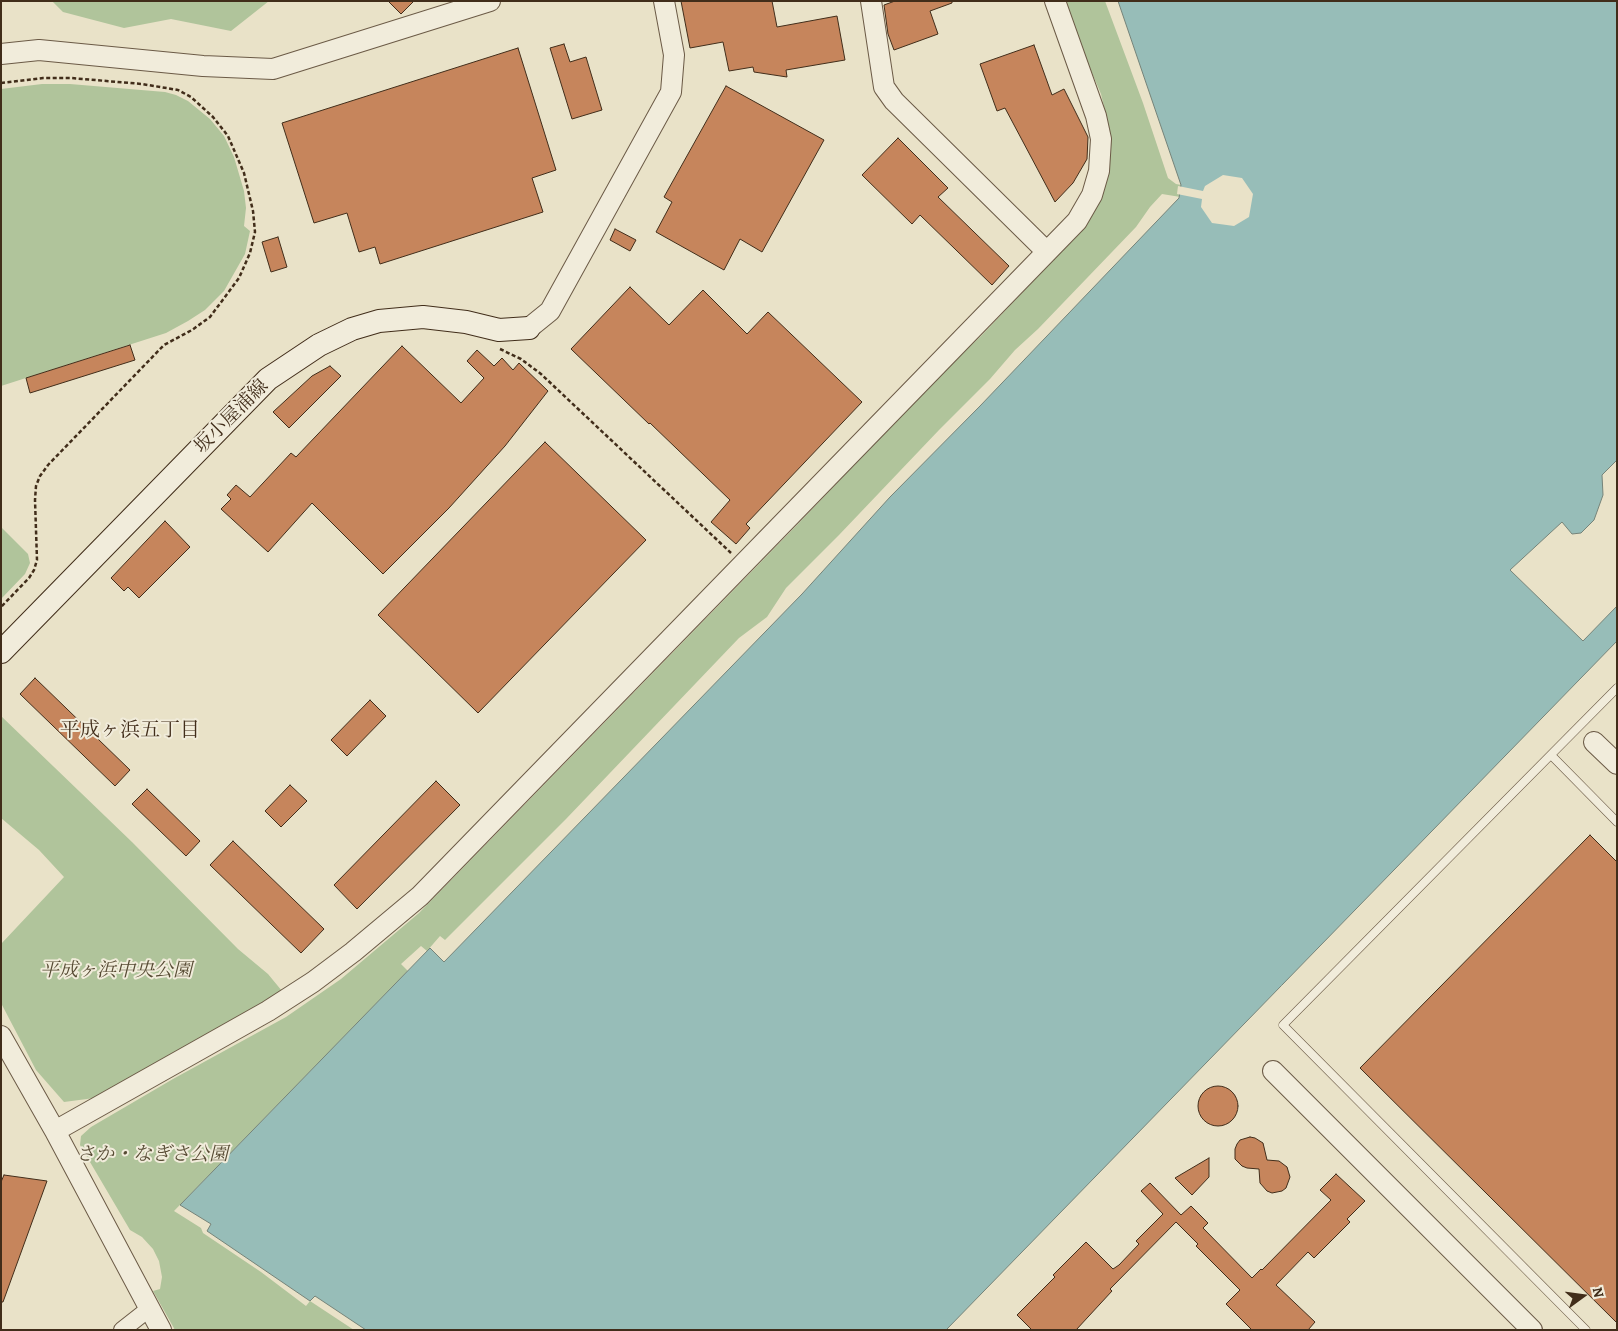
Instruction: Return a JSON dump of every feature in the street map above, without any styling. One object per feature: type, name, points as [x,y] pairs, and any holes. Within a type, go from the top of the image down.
[{"type":"main road","name":"坂小屋浦線","points":[[1,652],[268,379],[318,345],[352,329],[379,321],[423,317],[466,322],[499,330],[529,328]]},
{"type":"street","points":[[1,54],[39,50],[203,66],[273,69],[490,1]]},
{"type":"street","points":[[529,328],[550,310],[670,92],[674,55],[664,1]]},
{"type":"street","points":[[871,1],[884,87],[894,101],[1047,252]]},
{"type":"street","points":[[55,1131],[268,1011],[313,982],[353,952],[420,896],[1078,221],[1092,195],[1099,171],[1101,139],[1096,116],[1054,1]]},
{"type":"street","points":[[1594,742],[1617,764]]},
{"type":"street","points":[[1,1036],[55,1131],[161,1330]]},
{"type":"street","points":[[1274,1072],[1532,1330]]},
{"type":"street","points":[[122,1330],[150,1308]]},
{"type":"lane","points":[[1586,1330],[1282,1026],[1617,688]]},
{"type":"lane","points":[[1551,755],[1617,822]]},
{"type":"path","points":[[1,84],[43,78],[71,78],[151,85],[178,90],[192,97],[213,117],[228,136],[244,173],[253,211],[255,232],[250,253],[239,278],[210,317],[192,330],[164,345],[48,465],[40,476],[34,500],[37,560],[29,578],[1,607]]},
{"type":"path","points":[[492,346],[521,358],[541,374],[743,564]]},
{"type":"green space","points":[[52,1],[269,1],[231,31],[171,19],[124,28],[63,12]]},
{"type":"green space","name":"さか・なぎさ公園","points":[[1066,1],[1105,1],[1143,103],[1168,178],[1176,184],[1202,189],[1199,200],[1162,194],[1136,227],[786,588],[767,617],[739,638],[566,819],[445,940],[440,936],[427,951],[421,946],[401,964],[408,971],[174,1211],[201,1228],[203,1233],[261,1272],[306,1306],[310,1301],[354,1330],[175,1330],[153,1291],[160,1289],[162,1277],[159,1261],[153,1249],[142,1237],[130,1230],[80,1145],[81,1136],[91,1127],[173,1079],[286,1017],[341,979],[419,913],[1080,232],[1108,173],[1111,136],[1101,94],[1086,59]]},
{"type":"green space","points":[[42,84],[70,84],[165,92],[188,101],[210,119],[224,136],[234,157],[244,191],[246,208],[244,226],[250,231],[245,254],[224,291],[205,310],[188,321],[166,333],[1,386],[1,89]]},
{"type":"green space","points":[[1,527],[28,554],[30,563],[25,574],[1,599]]},
{"type":"green space","name":"平成ヶ浜中央公園","points":[[1,716],[132,842],[238,949],[268,974],[282,991],[102,1097],[64,1102],[36,1070],[1,1003],[1,944],[64,877],[39,850],[1,818]]},
{"type":"water","points":[[1118,1],[1617,1],[1617,460],[1602,475],[1603,495],[1594,520],[1581,533],[1572,534],[1562,522],[1510,570],[1583,641],[1617,606],[1617,641],[946,1330],[366,1330],[315,1296],[310,1301],[207,1231],[211,1224],[180,1205],[430,948],[444,962],[802,594],[890,497],[1179,198],[1181,185]]},
{"type":"pier","points":[[1223,175],[1242,178],[1253,194],[1249,217],[1234,226],[1212,223],[1201,207],[1202,199],[1177,194],[1178,186],[1203,191],[1205,186]]},
{"type":"building","points":[[388,1],[414,1],[401,14]]},
{"type":"building","points":[[681,1],[772,1],[777,27],[837,16],[845,60],[786,70],[787,77],[754,72],[753,67],[729,71],[723,42],[690,48]]},
{"type":"building","points":[[895,1],[952,1],[952,3],[930,11],[938,34],[894,50],[888,34],[884,5]]},
{"type":"building","points":[[564,44],[570,62],[586,57],[602,110],[572,119],[550,48]]},
{"type":"building","points":[[1034,45],[1052,95],[1064,89],[1088,137],[1087,159],[1073,183],[1055,202],[1005,108],[997,111],[980,64]]},
{"type":"building","points":[[518,48],[556,170],[532,178],[543,212],[380,264],[375,247],[359,252],[347,213],[314,223],[282,123]]},
{"type":"building","points":[[726,86],[824,140],[762,252],[740,239],[724,270],[656,232],[672,202],[664,197]]},
{"type":"building","points":[[898,138],[948,188],[938,197],[1009,266],[992,285],[920,215],[912,224],[862,175]]},
{"type":"building","points":[[615,229],[636,240],[630,251],[610,240]]},
{"type":"building","points":[[278,237],[287,267],[271,272],[262,242]]},
{"type":"building","points":[[630,287],[669,325],[703,290],[747,334],[768,312],[862,402],[746,524],[750,528],[736,544],[711,522],[730,500],[571,349]]},
{"type":"building","points":[[130,345],[135,360],[30,393],[26,378]]},
{"type":"building","points":[[402,346],[461,403],[484,378],[467,361],[477,350],[494,366],[502,358],[513,370],[519,363],[548,391],[505,446],[449,508],[383,574],[312,503],[268,552],[221,509],[231,499],[227,495],[236,485],[250,497],[291,453],[296,457]]},
{"type":"building","points":[[330,366],[341,376],[289,428],[273,412],[312,376]]},
{"type":"building","points":[[545,442],[646,540],[478,713],[378,615]]},
{"type":"building","points":[[165,521],[190,547],[139,598],[128,587],[124,591],[111,578]]},
{"type":"building","points":[[35,678],[130,770],[115,786],[20,694]]},
{"type":"building","points":[[370,700],[386,716],[347,756],[331,740]]},
{"type":"building","points":[[436,781],[460,805],[357,909],[334,885]]},
{"type":"building","points":[[290,785],[307,801],[281,827],[265,811]]},
{"type":"building","points":[[147,789],[200,841],[186,856],[132,804]]},
{"type":"building","points":[[1590,835],[1617,862],[1617,1323],[1360,1068]]},
{"type":"building","points":[[233,841],[324,929],[301,953],[210,865]]},
{"type":"building","points":[[1222,1086],[1229,1089],[1235,1095],[1238,1106],[1237,1114],[1229,1123],[1222,1126],[1214,1126],[1207,1123],[1199,1114],[1198,1102],[1201,1095],[1210,1087]]},
{"type":"building","points":[[1250,1137],[1263,1143],[1267,1160],[1279,1161],[1287,1167],[1290,1177],[1286,1188],[1282,1191],[1272,1193],[1267,1191],[1260,1183],[1259,1169],[1242,1166],[1235,1159],[1237,1144],[1240,1140]]},
{"type":"building","points":[[1209,1158],[1209,1177],[1192,1195],[1175,1178]]},
{"type":"building","points":[[1336,1174],[1365,1201],[1347,1219],[1350,1222],[1314,1258],[1308,1252],[1276,1285],[1315,1322],[1308,1330],[1252,1330],[1226,1304],[1240,1290],[1196,1246],[1198,1244],[1176,1222],[1110,1289],[1112,1291],[1076,1330],[1032,1330],[1017,1315],[1055,1277],[1053,1275],[1086,1242],[1113,1269],[1119,1265],[1139,1244],[1136,1241],[1163,1214],[1141,1191],[1150,1183],[1181,1215],[1191,1206],[1208,1223],[1203,1228],[1252,1278],[1331,1200],[1320,1190]]},
{"type":"building","points":[[4,1175],[47,1181],[3,1302],[1,1302],[1,1182]]},
{"type":"district","name":"平成ヶ浜五丁目","points":[[130,731]]}]
